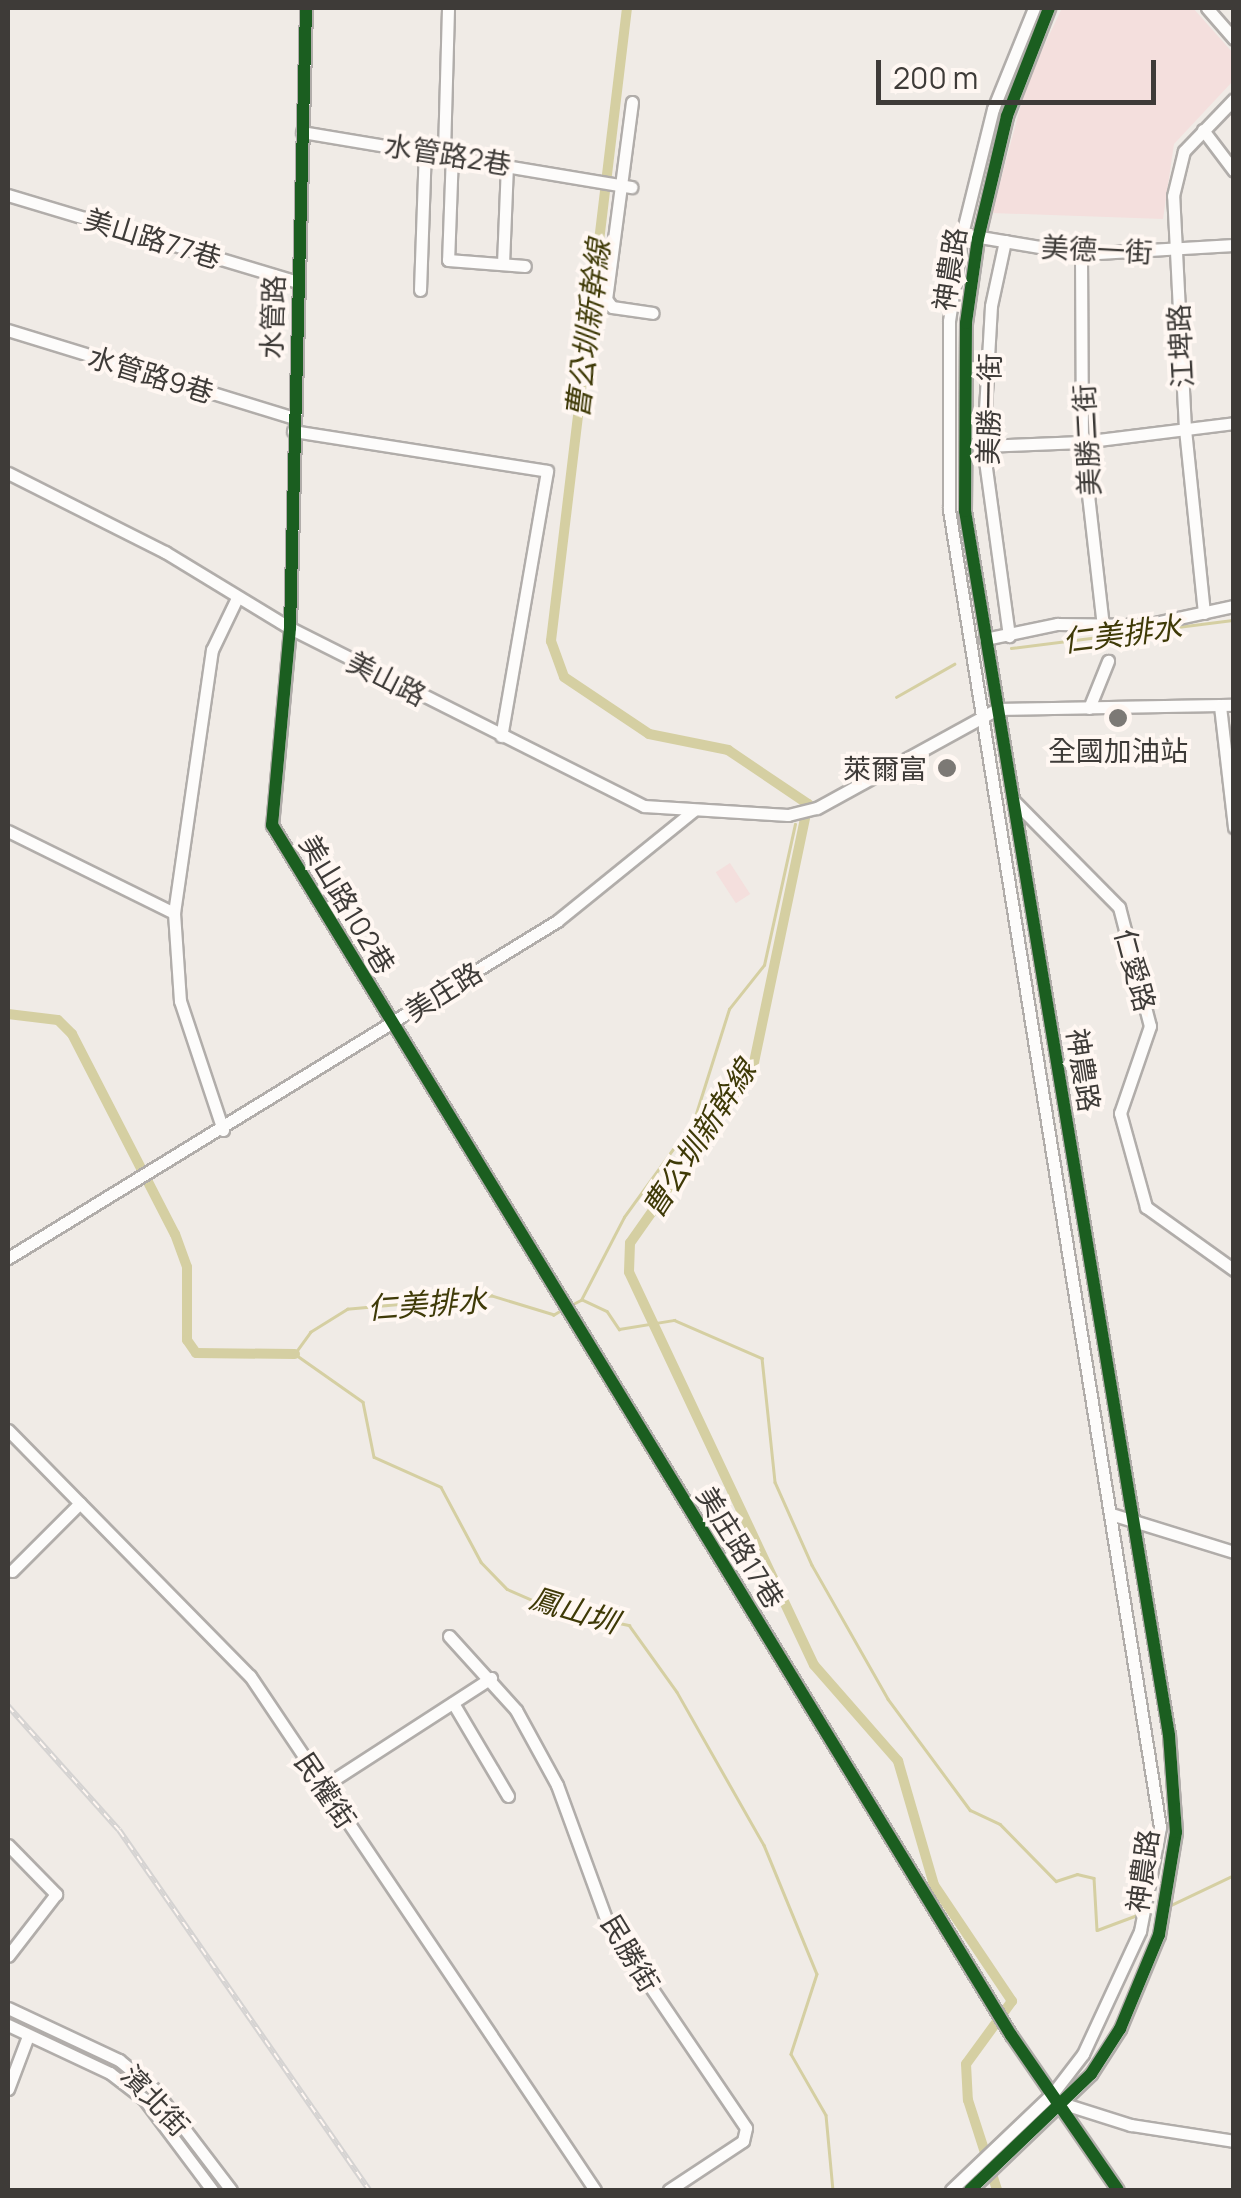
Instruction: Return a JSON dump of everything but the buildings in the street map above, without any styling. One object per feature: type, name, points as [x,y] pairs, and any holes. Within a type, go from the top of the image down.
[{"type":"street","name":"水管路","points":[[290,628],[306,8]]},
{"type":"street","points":[[448,8],[448,260],[526,266]]},
{"type":"street","name":"神農路","points":[[1034,8],[993,109],[962,234],[949,321],[949,509],[998,790],[1160,1827],[1140,1931],[1121,1982],[1056,2098]]},
{"type":"street","name":"神農路","points":[[1043,2110],[1091,2074],[1132,2003],[1158,1935],[1176,1832],[1168,1735],[966,511],[966,323],[978,239],[1007,116],[1050,8]]},
{"type":"street","points":[[1207,8],[1234,39]]},
{"type":"street","name":"江埤路","points":[[1204,613],[1185,429],[1175,252],[1178,172],[1184,151],[1234,99]]},
{"type":"street","points":[[632,102],[606,299],[612,307],[653,313]]},
{"type":"street","points":[[1202,130],[1234,171]]},
{"type":"street","name":"水管路2巷","points":[[302,132],[425,149],[623,186]]},
{"type":"street","points":[[420,290],[425,149]]},
{"type":"street","points":[[503,264],[507,164]]},
{"type":"street","name":"美山路77巷","points":[[8,195],[298,282]]},
{"type":"street","name":"美德一街","points":[[962,234],[1082,254],[1234,246]]},
{"type":"street","name":"美勝一街","points":[[1005,241],[990,306],[982,446],[1009,636]]},
{"type":"street","name":"美勝二街","points":[[1082,254],[1082,442],[1103,626]]},
{"type":"street","name":"水管路9巷","points":[[8,330],[293,425],[547,470],[501,736]]},
{"type":"street","points":[[982,446],[1082,442],[1234,423]]},
{"type":"street","name":"美山路","points":[[8,474],[165,552],[290,628],[644,806],[788,815],[817,808],[984,716]]},
{"type":"street","points":[[223,1130],[180,1001],[174,913],[212,650],[237,598]]},
{"type":"street","points":[[985,639],[1056,624],[1103,626],[1234,606]]},
{"type":"street","name":"美山路102巷","points":[[290,628],[272,825],[390,1024]]},
{"type":"street","points":[[1089,708],[1108,661]]},
{"type":"street","points":[[984,716],[998,709],[1227,706],[1234,827]]},
{"type":"street","name":"仁愛路","points":[[998,790],[1015,802],[1119,906],[1150,1026],[1120,1113],[1146,1207],[1234,1270]]},
{"type":"street","name":"美庄路","points":[[8,1258],[223,1130],[557,920],[693,811]]},
{"type":"street","points":[[8,831],[174,913]]},
{"type":"street","name":"美庄路17巷","points":[[390,1024],[1010,2035],[1118,2190]]},
{"type":"street","points":[[8,1250],[27,1246]]},
{"type":"street","name":"民權街","points":[[8,1430],[250,1676],[595,2190]]},
{"type":"street","points":[[12,1571],[80,1503]]},
{"type":"street","points":[[1112,1514],[1234,1552]]},
{"type":"street","name":"民勝街","points":[[449,1636],[491,1678],[557,1785],[608,1924],[746,2128],[744,2141],[669,2190]]},
{"type":"street","points":[[324,1786],[491,1678]]},
{"type":"street","points":[[452,1702],[508,1796]]},
{"type":"street","points":[[8,1845],[56,1894],[8,1956]]},
{"type":"street","name":"濱北街","points":[[8,2008],[119,2060],[154,2089],[231,2190]]},
{"type":"street","points":[[8,2025],[110,2073],[144,2099],[212,2190]]},
{"type":"street","points":[[8,2090],[28,2036]]},
{"type":"street","points":[[1056,2098],[1132,2124],[1234,2140]]},
{"type":"street","points":[[951,2190],[1043,2110]]},
{"type":"street","points":[[970,2190],[1043,2110]]},
{"type":"shaded area","points":[[1062,8],[1193,8],[1233,53],[1233,81],[1174,144],[1163,219],[992,213],[1027,82]]},
{"type":"shaded area","points":[[730,863],[750,894],[736,903],[716,872]]},
{"type":"waterway","name":"曹公圳新幹線","points":[[627,8],[551,641],[564,677],[649,734],[728,750],[808,804],[753,1068],[630,1243],[629,1272],[814,1665],[898,1761],[934,1885],[1012,2001],[966,2064],[968,2100],[997,2190]]},
{"type":"waterway","name":"仁美排水","points":[[1011,648],[1234,620]]},
{"type":"waterway","name":"仁美排水","points":[[896,697],[954,664]]},
{"type":"waterway","name":"仁美排水","points":[[571,1305],[581,1300],[624,1217],[694,1120],[729,1009],[764,965],[795,824]]},
{"type":"waterway","name":"鳳山圳","points":[[8,1014],[58,1020],[72,1034],[175,1234],[187,1267],[187,1340],[196,1353],[295,1354]]},
{"type":"waterway","name":"鳳山圳","points":[[564,1309],[554,1315],[492,1296],[348,1309],[311,1332],[295,1354],[363,1402],[374,1457],[441,1487],[481,1562],[507,1589],[553,1609],[629,1625],[677,1692],[764,1845],[817,1974],[791,2054],[826,2115],[833,2190]]},
{"type":"waterway","points":[[583,1300],[607,1311],[619,1329],[674,1320],[762,1358],[775,1482],[812,1565],[888,1699],[970,1810],[1000,1824],[1056,1881],[1077,1874],[1094,1878],[1097,1930],[1140,1914]]},
{"type":"waterway","points":[[1167,1907],[1234,1875]]},
{"type":"railway","points":[[8,1706],[119,1830],[369,2190]]},
{"type":"cycle path","points":[[306,8],[290,628],[272,825],[1011,2035],[1118,2190]]},
{"type":"cycle path","points":[[970,2190],[1091,2074],[1120,2029],[1159,1935],[1176,1832],[1169,1735],[965,511],[966,323],[978,239],[1007,116],[1049,8]]},
{"type":"place","name":"全國加油站","points":[[1118,718]]},
{"type":"place","name":"萊爾富","points":[[947,768]]}]
